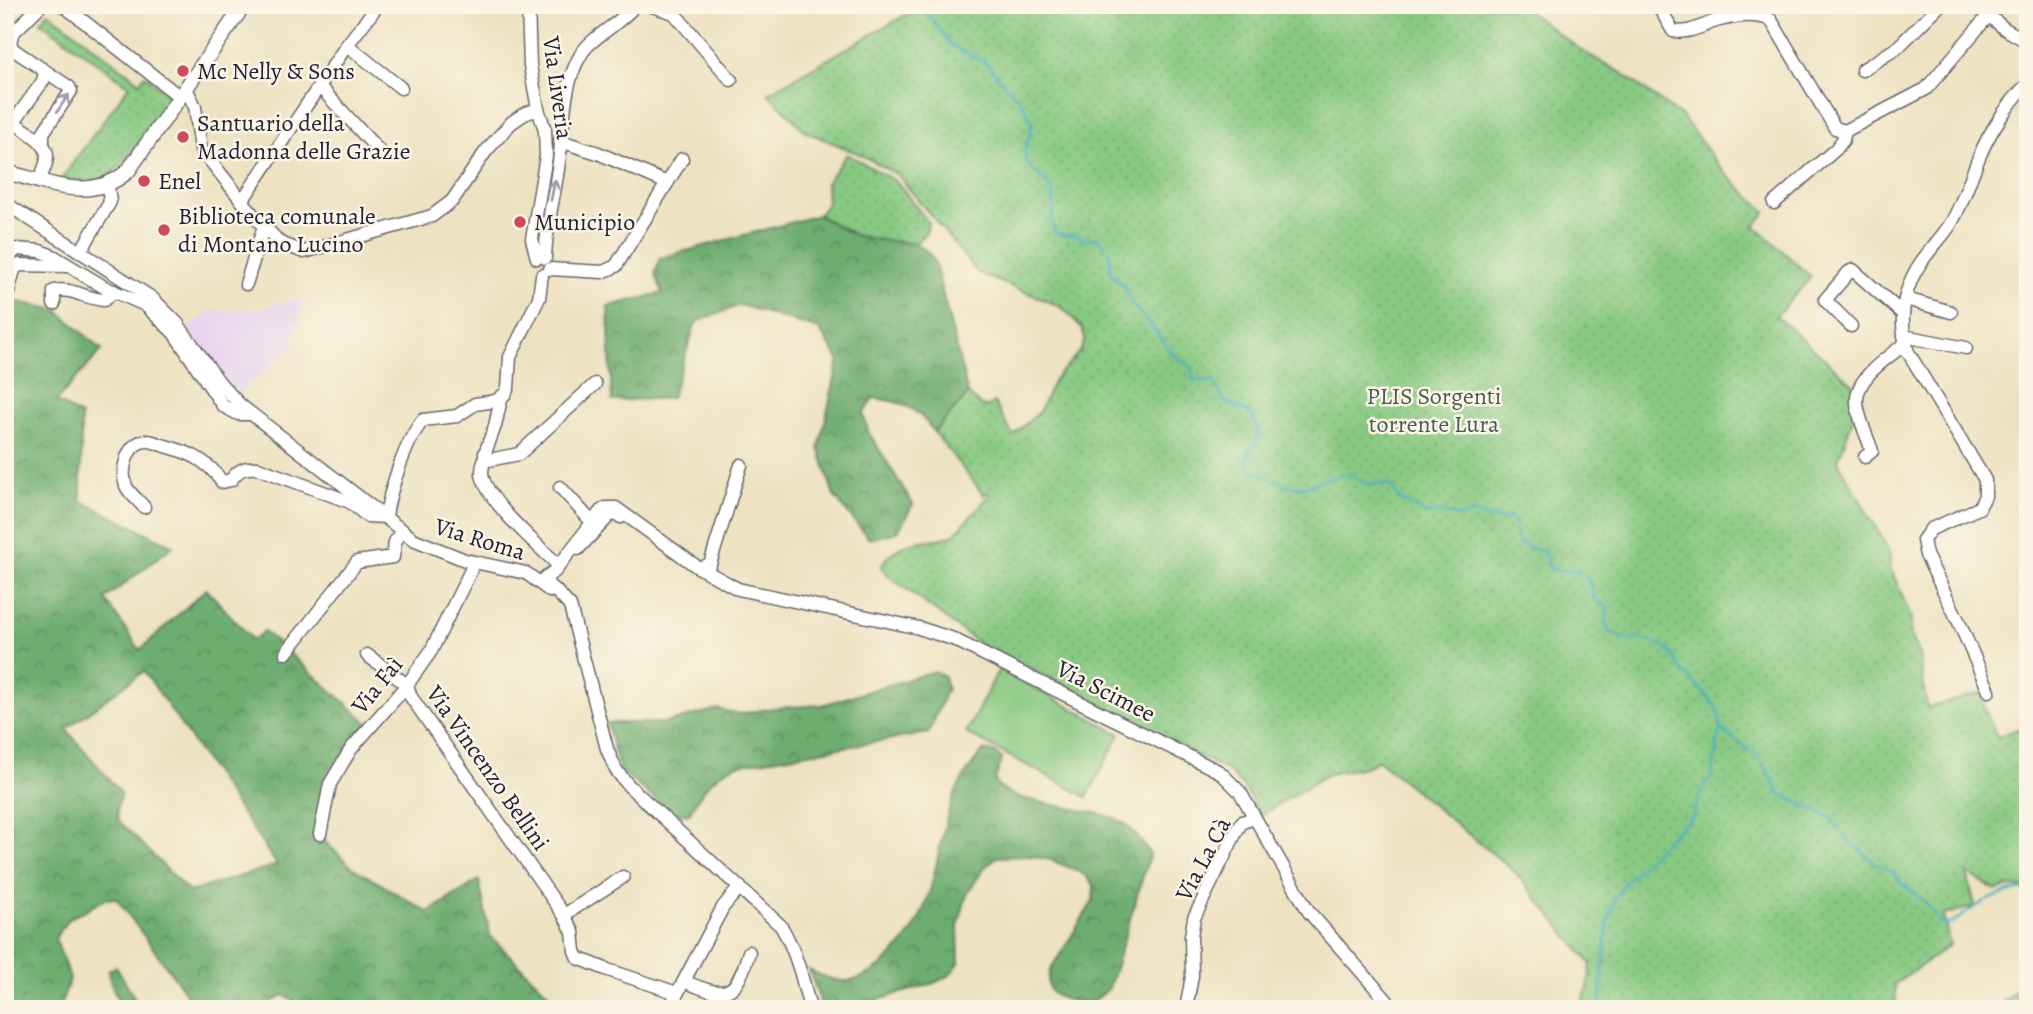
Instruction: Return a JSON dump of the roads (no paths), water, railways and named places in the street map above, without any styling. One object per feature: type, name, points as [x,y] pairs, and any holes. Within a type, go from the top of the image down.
[{"type":"main road","points":[[5,172],[77,188],[108,186],[128,171],[239,7]]},
{"type":"street","points":[[40,180],[48,156],[43,145],[43,133],[71,91],[14,50],[10,44],[12,34],[41,5]]},
{"type":"street","points":[[63,5],[183,92],[195,107],[201,149],[280,243],[304,252],[432,216],[452,201],[486,151],[510,122],[538,109]]},
{"type":"street","points":[[242,201],[377,5]]},
{"type":"street","name":"Via Liveria","points":[[485,457],[501,399],[508,388],[510,357],[539,298],[544,265],[532,239],[546,156],[545,130],[530,66],[528,5]]},
{"type":"street","points":[[635,5],[621,20],[590,44],[580,55],[573,72],[546,233],[544,265],[603,272],[616,266],[682,159]]},
{"type":"street","points":[[649,5],[674,13],[731,80]]},
{"type":"street","points":[[1658,5],[1673,32],[1684,33],[1719,20],[1760,15],[1771,20],[1835,128],[1845,131],[1926,89],[1988,16]]},
{"type":"street","points":[[1863,70],[1897,48],[1940,5]]},
{"type":"street","points":[[1976,5],[2006,29],[2028,42]]},
{"type":"street","points":[[2006,29],[2028,35]]},
{"type":"street","points":[[347,45],[401,88]]},
{"type":"street","points":[[43,145],[16,124],[15,120],[43,81],[45,71]]},
{"type":"street","points":[[1989,691],[1926,555],[1923,540],[1931,528],[1979,508],[1985,496],[1985,480],[1908,352],[1903,314],[1910,282],[1951,223],[1982,151],[2028,84]]},
{"type":"street","points":[[319,86],[379,151]]},
{"type":"street","points":[[1774,203],[1836,149],[1843,140],[1845,131]]},
{"type":"street","points":[[560,141],[598,153],[667,183]]},
{"type":"street","points":[[85,244],[110,202],[108,186]]},
{"type":"street","name":"Via Roma","points":[[6,208],[152,298],[177,323],[229,394],[413,539],[473,562],[526,573],[550,592],[554,589],[570,606],[607,749],[616,770],[629,786],[773,917],[788,937],[810,1009]]},
{"type":"street","points":[[246,284],[264,226]]},
{"type":"street","points":[[5,263],[12,252],[26,249],[53,256],[114,291],[136,300],[155,312],[174,333],[223,405],[238,414],[251,414]]},
{"type":"street","points":[[7,296],[18,265],[68,266]]},
{"type":"street","points":[[1851,326],[1825,300],[1853,270],[1903,314]]},
{"type":"street","points":[[54,304],[54,291],[64,289],[92,299],[104,300],[114,291]]},
{"type":"street","points":[[1906,299],[1951,312]]},
{"type":"street","points":[[1905,340],[1966,348]]},
{"type":"street","points":[[1865,457],[1872,452],[1857,402],[1858,391],[1865,378],[1905,340]]},
{"type":"street","points":[[558,565],[495,501],[482,471],[485,457],[489,460],[519,454],[595,384]]},
{"type":"street","points":[[144,506],[127,488],[124,464],[138,444],[147,440],[189,452],[214,470],[222,482],[231,480],[245,467],[258,468],[350,502],[367,516],[386,517],[388,496],[423,420],[457,416],[475,404],[501,399]]},
{"type":"street","points":[[701,568],[710,564],[741,465]]},
{"type":"street","points":[[560,488],[591,520]]},
{"type":"street","points":[[550,592],[546,578],[551,576],[591,520],[601,511],[609,512]]},
{"type":"street","points":[[550,592],[555,572],[609,512]]},
{"type":"street","name":"Via Scimee","points":[[609,512],[635,524],[738,589],[919,628],[972,647],[1220,772],[1240,792],[1309,912],[1388,1002]]},
{"type":"street","points":[[286,653],[358,562],[393,557],[402,530]]},
{"type":"street","name":"Via Faì","points":[[320,834],[330,784],[351,749],[407,685],[431,651],[473,562]]},
{"type":"street","name":"Via Vincenzo Bellini","points":[[366,654],[407,685],[411,697],[566,919],[573,932],[578,958],[608,971],[677,993]]},
{"type":"street","name":"Via La Cà","points":[[1186,1009],[1192,976],[1191,936],[1194,918],[1237,830],[1242,822],[1255,818]]},
{"type":"street","points":[[566,919],[623,877]]},
{"type":"street","points":[[669,1009],[723,907],[740,887]]},
{"type":"street","points":[[684,981],[720,991],[733,989],[749,952]]},
{"type":"waterway","points":[[915,5],[931,17],[951,44],[990,67],[1026,109],[1031,131],[1025,158],[1030,168],[1052,191],[1052,222],[1056,233],[1067,236],[1074,234],[1086,240],[1098,237],[1110,254],[1110,272],[1125,288],[1133,305],[1169,350],[1191,366],[1193,379],[1214,381],[1224,401],[1250,413],[1260,430],[1249,454],[1248,468],[1285,484],[1300,487],[1348,474],[1367,484],[1387,484],[1400,500],[1427,514],[1437,512],[1461,517],[1473,513],[1493,519],[1510,518],[1516,525],[1516,537],[1520,544],[1544,552],[1550,568],[1572,570],[1589,581],[1595,599],[1608,609],[1606,624],[1609,632],[1627,640],[1636,638],[1650,641],[1667,649],[1681,669],[1715,706],[1721,722],[1712,776],[1701,790],[1693,816],[1625,882],[1616,896],[1607,926],[1600,1009]]},
{"type":"waterway","points":[[1720,729],[1755,755],[1767,770],[1778,793],[1830,817],[1848,840],[1874,862],[1894,873],[1901,883],[1923,900],[1940,923],[1951,924],[1987,901],[2007,892],[2028,889]]},
{"type":"place","name":"Mc Nelly & Sons","points":[[183,71]]},
{"type":"place","name":"Santuario della Madonna delle Grazie","points":[[183,137]]},
{"type":"place","name":"Enel","points":[[144,181]]},
{"type":"place","name":"Municipio","points":[[520,222]]},
{"type":"place","name":"Biblioteca comunale di Montano Lucino","points":[[164,230]]},
{"type":"park label","name":"PLIS Sorgenti torrente Lura","points":[[1434,410]]}]
